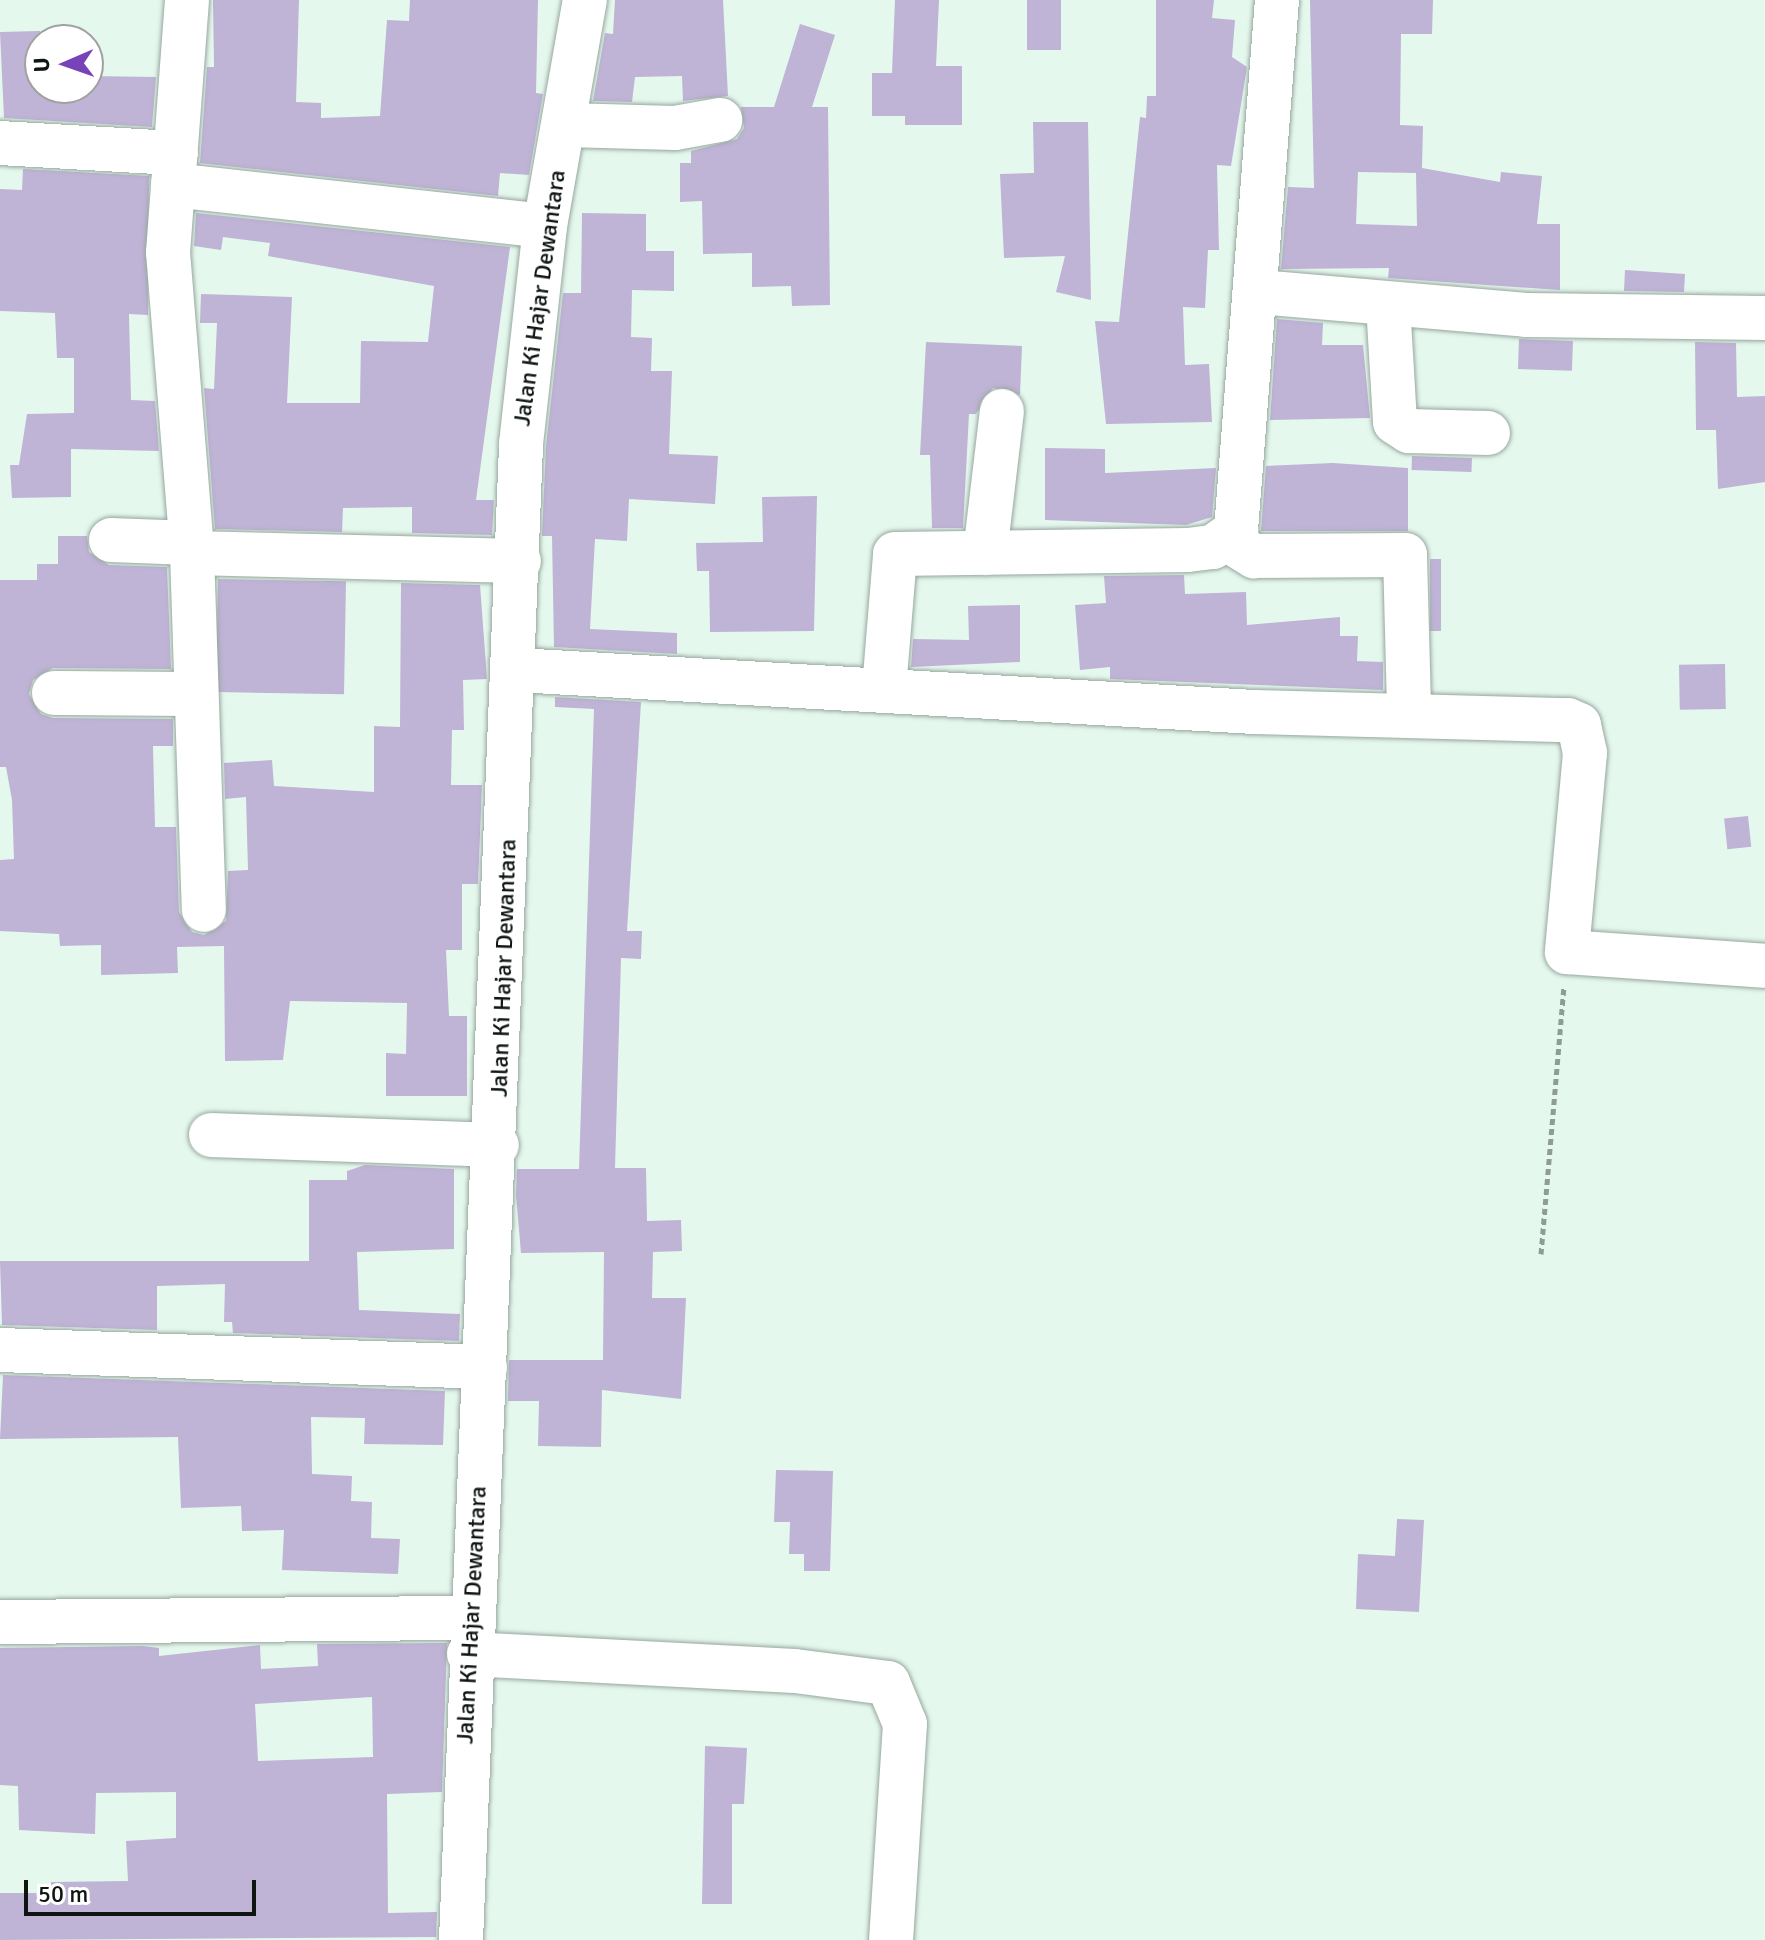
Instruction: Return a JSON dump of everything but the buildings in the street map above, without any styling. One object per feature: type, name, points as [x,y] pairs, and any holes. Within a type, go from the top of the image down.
[{"type":"street","points":[[187,0],[174,169],[169,288],[192,548],[194,694],[204,910]]},
{"type":"street","name":"Jalan Ki Hajar Dewantara","points":[[461,1940],[470,1636],[497,1145],[517,670],[525,384],[545,226],[566,125],[585,0]]},
{"type":"street","points":[[1228,540],[1245,487],[1277,0]]},
{"type":"street","points":[[566,125],[675,128],[720,120]]},
{"type":"street","points":[[0,143],[545,226]]},
{"type":"street","points":[[1259,292],[1526,315],[1765,318]]},
{"type":"street","points":[[1388,304],[1395,422],[1409,431],[1488,433]]},
{"type":"street","points":[[985,553],[1002,411]]},
{"type":"street","points":[[111,540],[192,548],[519,561]]},
{"type":"street","points":[[884,689],[895,554],[1188,550],[1228,540],[1254,556],[1405,555],[1409,712]]},
{"type":"street","points":[[517,670],[1255,712],[1497,713],[1579,725],[1585,753],[1567,952],[1765,966]]},
{"type":"street","points":[[54,693],[194,694]]},
{"type":"street","points":[[211,1135],[497,1145]]},
{"type":"street","points":[[0,1350],[485,1367]]},
{"type":"street","points":[[0,1622],[470,1636],[888,1683],[905,1724],[891,1940]]},
{"type":"path","points":[[1541,1254],[1567,952]]}]
